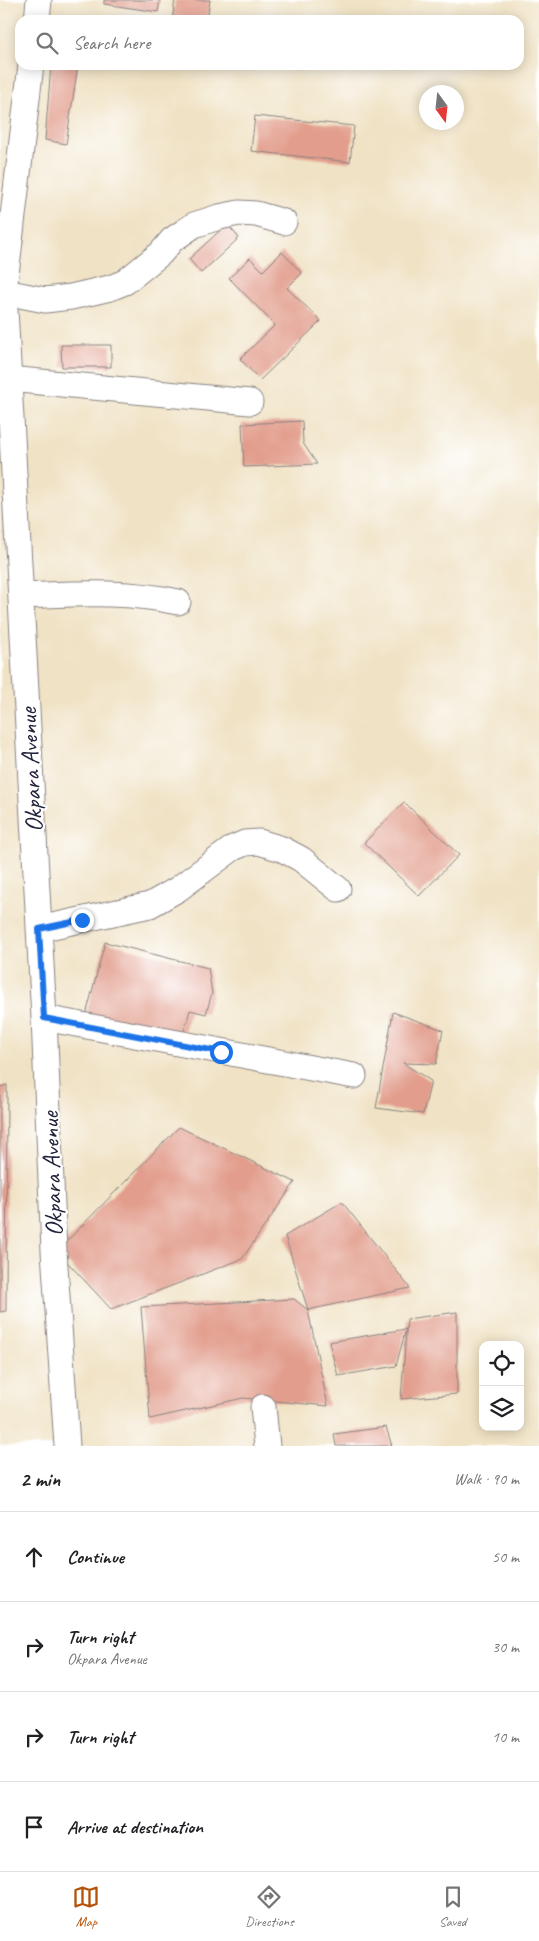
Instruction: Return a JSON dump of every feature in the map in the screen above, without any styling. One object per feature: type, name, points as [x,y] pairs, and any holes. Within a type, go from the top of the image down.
[{"type":"street","points":[[38,15],[39,0]]},
{"type":"street","name":"Okpara Avenue","points":[[31,70],[2,291],[9,379],[44,1018],[54,1251],[67,1446]]},
{"type":"street","points":[[2,291],[45,300],[72,297],[102,290],[125,282],[161,253],[172,240],[194,225],[239,213],[256,214],[284,222]]},
{"type":"street","points":[[9,379],[250,402]]},
{"type":"street","points":[[21,596],[122,593],[152,596],[178,602]]},
{"type":"street","points":[[39,929],[150,905],[178,889],[233,848],[245,843],[259,842],[282,849],[301,859],[338,889]]},
{"type":"street","points":[[44,1018],[354,1076]]},
{"type":"street","points":[[263,1407],[267,1446]]},
{"type":"building","points":[[104,0],[160,0],[158,12],[104,4]]},
{"type":"building","points":[[175,0],[210,0],[208,15],[173,15]]},
{"type":"building","points":[[51,70],[77,70],[66,144],[45,140]]},
{"type":"building","points":[[255,116],[354,126],[350,162],[251,151]]},
{"type":"building","points":[[227,224],[239,238],[201,273],[189,259]]},
{"type":"building","points":[[282,252],[302,273],[287,288],[321,321],[260,380],[240,359],[275,325],[229,278],[250,258],[263,271]]},
{"type":"building","points":[[61,345],[111,345],[111,367],[62,367]]},
{"type":"building","points":[[302,421],[303,443],[317,464],[244,467],[242,424]]},
{"type":"building","points":[[404,802],[459,855],[419,896],[364,843]]},
{"type":"building","points":[[105,942],[208,968],[212,993],[206,1014],[190,1010],[182,1039],[86,1015]]},
{"type":"building","points":[[393,1012],[443,1030],[436,1064],[403,1063],[431,1081],[423,1114],[376,1108]]},
{"type":"building","points":[[7,1085],[6,1311],[0,1312],[0,1087]]},
{"type":"building","points":[[179,1127],[295,1182],[242,1259],[111,1309],[57,1251]]},
{"type":"building","points":[[342,1202],[410,1288],[308,1310],[285,1236]]},
{"type":"building","points":[[294,1299],[308,1310],[328,1406],[243,1398],[150,1419],[141,1307]]},
{"type":"building","points":[[457,1312],[457,1394],[401,1399],[407,1319]]},
{"type":"building","points":[[406,1329],[396,1366],[338,1376],[329,1342]]},
{"type":"building","points":[[386,1427],[392,1446],[336,1446],[334,1434]]},
{"type":"route","points":[[82,920],[39,929],[44,1018],[221,1052]]}]
